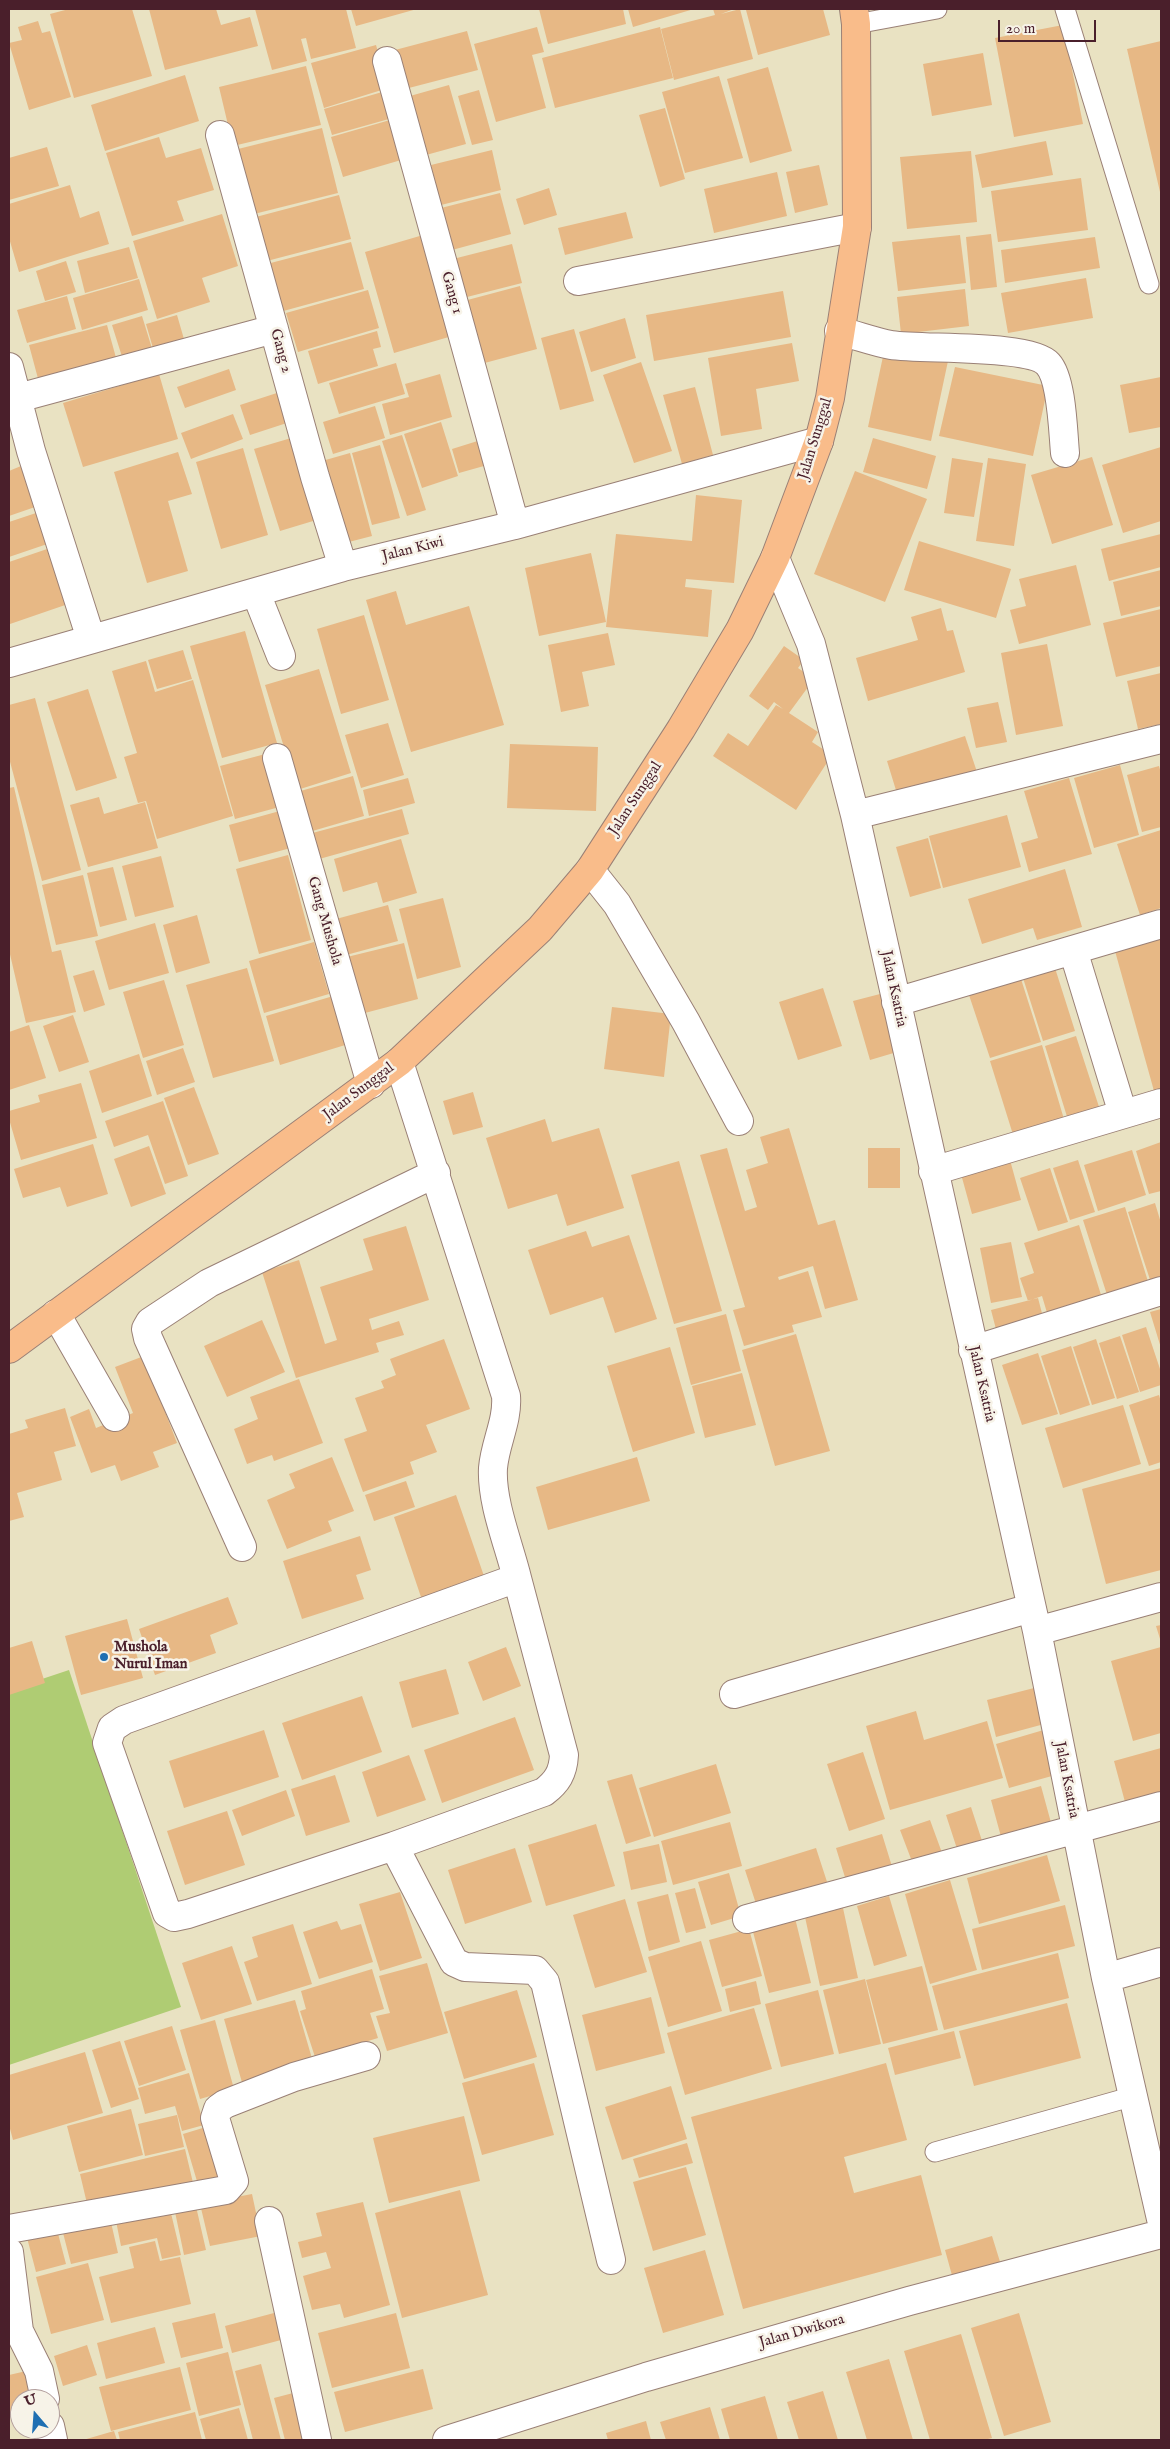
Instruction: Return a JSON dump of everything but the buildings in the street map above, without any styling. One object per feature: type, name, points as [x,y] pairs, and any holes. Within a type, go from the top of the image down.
[{"type":"main road","name":"Jalan Sunggal","points":[[9,1349],[399,1062],[540,929],[590,870],[681,729],[735,638],[775,558],[819,441],[830,398],[857,227],[855,16]]},
{"type":"street","name":"Gang 1","points":[[387,61],[515,525]]},
{"type":"street","name":"Gang 2","points":[[220,135],[315,477],[343,567]]},
{"type":"street","points":[[578,281],[857,227]]},
{"type":"street","points":[[18,398],[274,329]]},
{"type":"street","points":[[840,331],[891,345],[979,350],[1038,356],[1049,364],[1056,379],[1065,453]]},
{"type":"street","points":[[9,367],[31,451],[91,639]]},
{"type":"street","name":"Jalan Kiwi","points":[[9,663],[343,567],[515,525],[819,441]]},
{"type":"street","name":"Jalan Ksatria","points":[[775,558],[811,644],[855,815],[1034,1619],[1106,1978],[1161,2219]]},
{"type":"street","points":[[256,593],[280,656]]},
{"type":"street","points":[[855,815],[1161,740]]},
{"type":"street","name":"Gang Mushola","points":[[277,758],[371,1084]]},
{"type":"street","points":[[590,870],[622,912],[713,1071],[738,1121]]},
{"type":"street","points":[[896,1002],[1161,924]]},
{"type":"street","points":[[1073,950],[1123,1114]]},
{"type":"street","points":[[399,1062],[506,1396],[507,1409],[493,1468],[496,1496],[564,1756],[564,1766],[560,1777],[554,1785],[544,1792],[394,1846],[188,1914],[174,1917],[167,1913],[107,1743],[112,1728],[124,1720],[517,1578]]},
{"type":"street","points":[[933,1171],[1161,1103]]},
{"type":"street","points":[[242,1547],[148,1338],[146,1329],[150,1322],[210,1283],[436,1173]]},
{"type":"street","points":[[974,1350],[1161,1291]]},
{"type":"street","points":[[56,1314],[115,1417]]},
{"type":"street","points":[[734,1694],[1034,1619],[1161,1597]]},
{"type":"street","points":[[748,1919],[1161,1806]]},
{"type":"street","points":[[394,1846],[454,1962],[465,1967],[535,1970],[545,1982],[611,2260]]},
{"type":"street","points":[[1106,1978],[1161,1962]]},
{"type":"street","points":[[9,2228],[226,2190],[234,2180],[215,2118],[218,2109],[224,2104],[294,2077],[366,2056]]},
{"type":"street","points":[[269,2221],[317,2440]]},
{"type":"street","name":"Jalan Dwikora","points":[[446,2440],[646,2377],[899,2303],[1161,2234]]},
{"type":"street","points":[[9,2252],[14,2332],[39,2371],[43,2389]]},
{"type":"lane","points":[[855,16],[937,9]]},
{"type":"lane","points":[[1065,9],[1149,284]]},
{"type":"lane","points":[[935,2152],[1122,2097],[1134,2096]]},
{"type":"green space","points":[[69,1670],[181,2007],[9,2065],[9,1690]]},
{"type":"place","name":"Mushola Nurul Iman","points":[[104,1657]]}]
